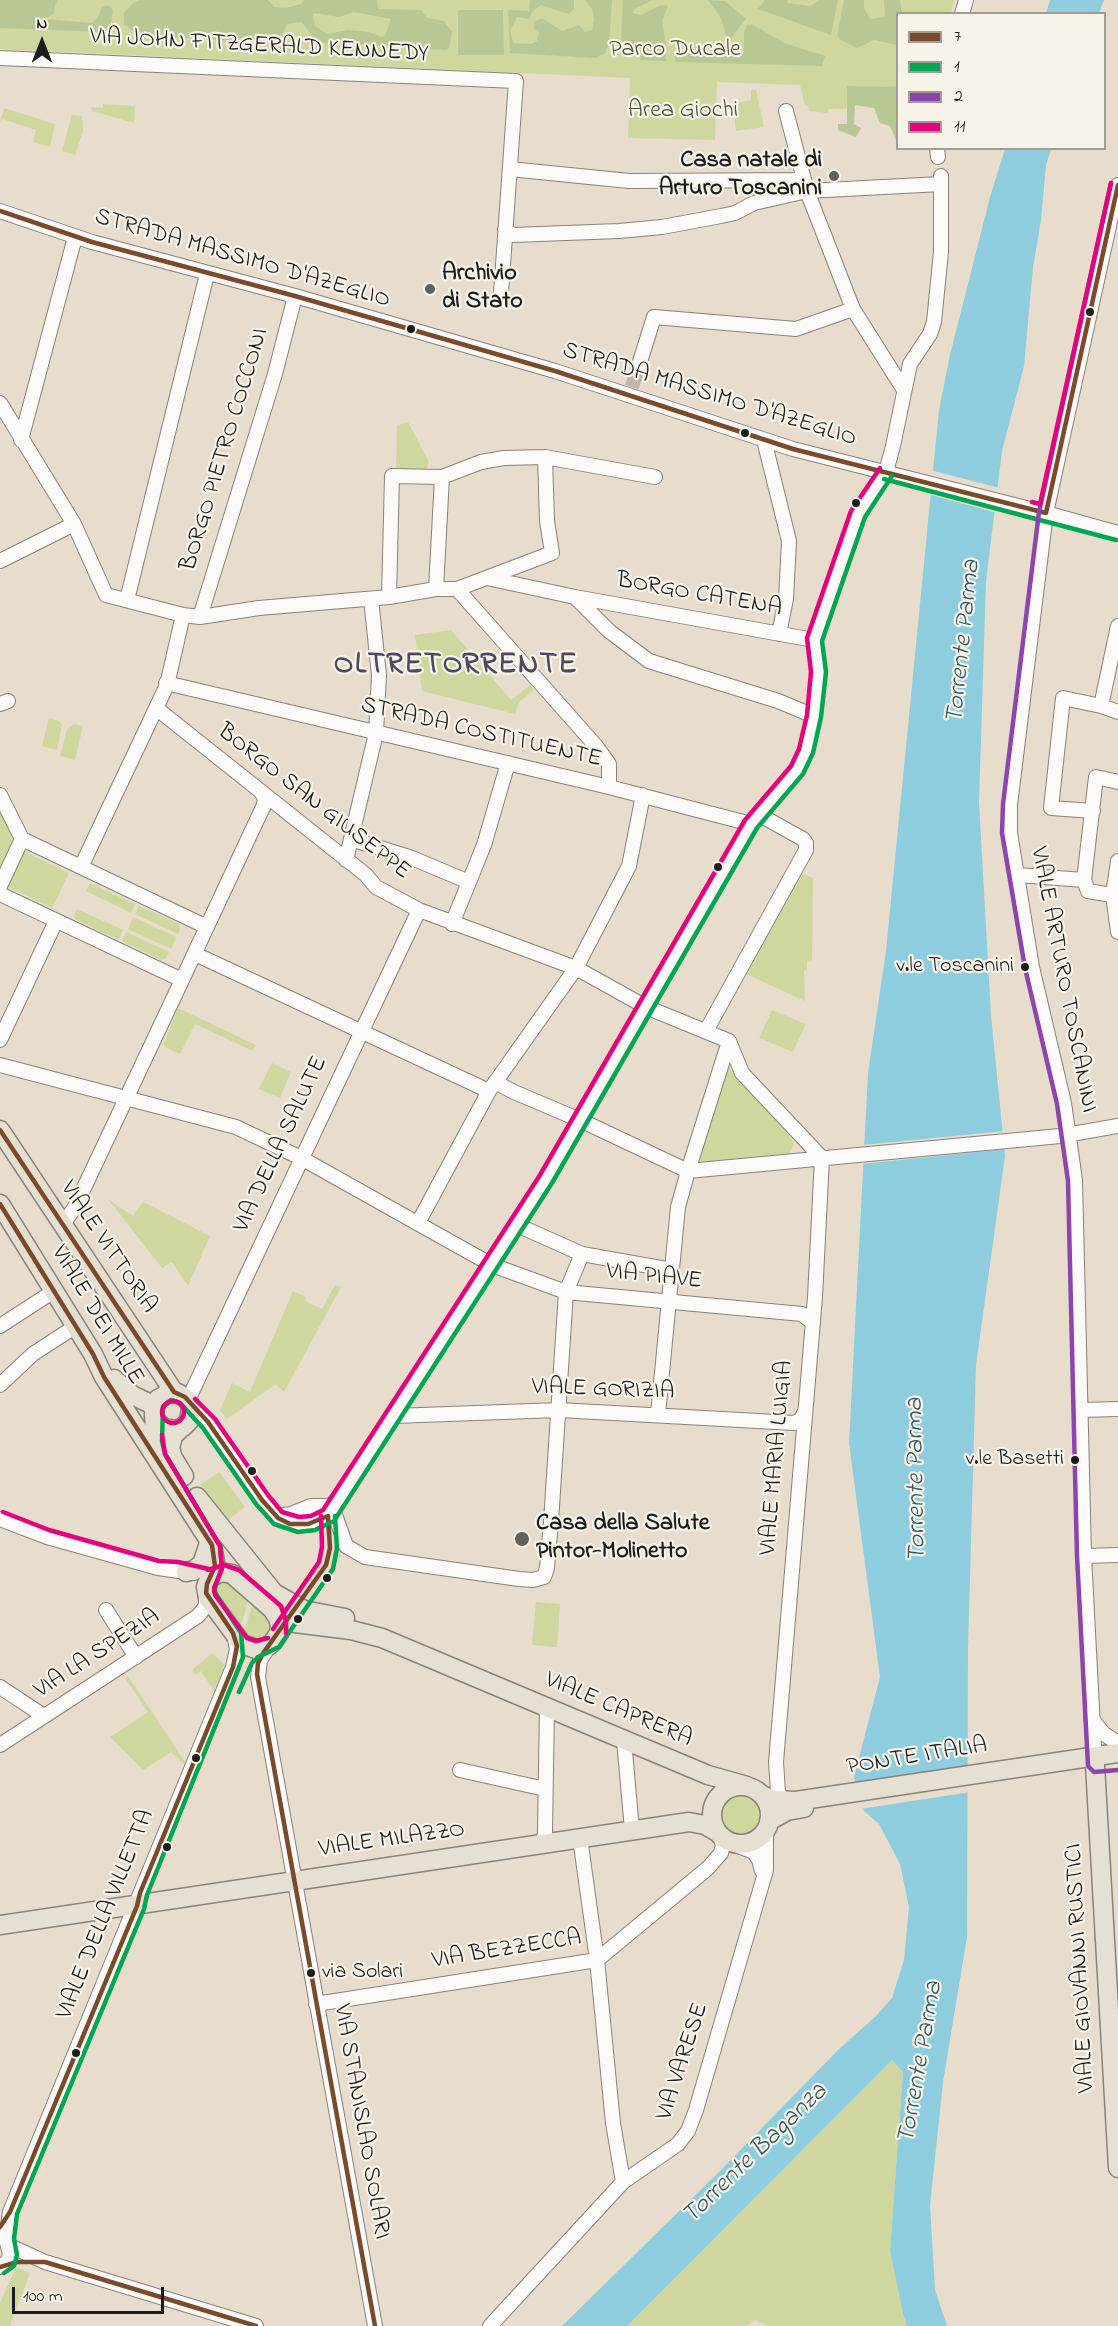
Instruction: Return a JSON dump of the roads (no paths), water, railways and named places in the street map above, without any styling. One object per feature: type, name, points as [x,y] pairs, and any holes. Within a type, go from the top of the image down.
[{"type":"main road","name":"VIALE VITTORIA","points":[[0,1130],[62,1226],[184,1399]]},
{"type":"main road","name":"VIALE DEI MILLE","points":[[0,1204],[93,1354],[104,1377],[151,1451],[162,1463],[208,1538],[216,1559],[209,1585]]},
{"type":"main road","points":[[93,1354],[120,1386],[154,1411],[157,1422],[164,1428],[172,1430],[182,1428]]},
{"type":"main road","points":[[162,1463],[155,1445],[154,1411],[162,1396],[184,1399],[191,1417],[173,1436],[170,1451],[207,1519],[239,1568],[244,1583],[249,1588]]},
{"type":"main road","points":[[197,1497],[259,1577],[275,1603],[280,1625],[277,1636],[270,1645],[260,1649],[249,1648],[239,1642],[209,1585],[218,1572],[227,1572],[275,1603]]},
{"type":"main road","points":[[186,1572],[202,1564],[208,1538]]},
{"type":"main road","name":"VIALE CAPRERA","points":[[275,1603],[288,1620],[304,1625],[342,1628],[370,1634],[715,1778],[757,1792]]},
{"type":"main road","name":"VIALE CAPRERA","points":[[275,1603],[341,1617],[366,1625],[440,1656],[471,1676]]},
{"type":"main road","points":[[1087,1762],[1118,1753]]},
{"type":"main road","points":[[1087,1762],[1118,1762]]},
{"type":"main road","name":"PONTE ITALIA","points":[[757,1792],[788,1806],[1087,1762]]},
{"type":"main road","name":"VIALE GIOVANNI RUSTICI","points":[[1087,1762],[1112,1963],[1118,2168]]},
{"type":"main road","points":[[730,1788],[757,1792],[769,1807],[768,1826],[757,1840],[749,1843],[724,1837],[711,1814],[718,1796],[730,1788]]},
{"type":"main road","name":"PONTE ITALIA","points":[[768,1826],[788,1806]]},
{"type":"main road","name":"VIALE MILAZZO","points":[[0,1925],[689,1822],[705,1825],[724,1837]]},
{"type":"street","name":"VIA JOHN FITZGERALD KENNEDY","points":[[0,58],[516,81],[510,169]]},
{"type":"street","points":[[786,111],[805,186],[853,309],[904,390]]},
{"type":"street","points":[[277,1516],[290,1524],[308,1524],[328,1516],[337,1504],[517,1225],[754,819],[797,770],[806,751],[814,716],[819,672],[814,640],[858,514],[886,472],[912,360],[930,334],[935,318],[941,252],[941,180],[805,186],[742,181],[629,181],[510,169],[501,293]]},
{"type":"street","points":[[742,181],[746,202],[749,206]]},
{"type":"street","name":"VIALE ARTURO TOSCANINI","points":[[1087,1762],[1091,1718],[1084,1556],[1075,1180],[1064,1135],[1032,967],[1010,833],[1010,804],[1046,513],[1118,185]]},
{"type":"street","points":[[506,230],[513,235],[630,230],[721,216],[805,186]]},
{"type":"street","name":"STRADA MASSIMO D'AZEGLIO","points":[[0,211],[75,237],[295,296],[630,391],[793,449],[1118,533]]},
{"type":"street","points":[[21,440],[75,237]]},
{"type":"street","points":[[127,600],[207,274]]},
{"type":"street","name":"BORGO PIETRO COCCONI","points":[[200,617],[274,374],[295,296]]},
{"type":"street","points":[[638,368],[654,317],[796,329],[853,309]]},
{"type":"street","points":[[0,403],[74,525],[106,595],[183,615],[200,617],[259,608],[371,599],[436,589],[457,589],[552,553],[547,521],[545,456]]},
{"type":"street","points":[[764,440],[789,541],[786,599],[779,634]]},
{"type":"street","points":[[389,597],[392,476],[442,477],[481,462],[504,458],[545,456],[655,477]]},
{"type":"street","points":[[436,589],[442,477]]},
{"type":"street","points":[[0,561],[74,525]]},
{"type":"street","name":"BORGO CATENA","points":[[487,578],[575,597],[814,640]]},
{"type":"street","points":[[457,589],[596,746],[609,764],[609,787]]},
{"type":"street","points":[[575,597],[609,631],[649,661],[778,701],[814,716]]},
{"type":"street","points":[[346,860],[376,732],[379,675],[371,599]]},
{"type":"street","points":[[81,867],[156,708],[166,683],[183,615]]},
{"type":"street","points":[[1101,706],[1118,626]]},
{"type":"street","name":"STRADA COSTITUENTE","points":[[166,683],[754,819],[803,839],[806,843],[806,850],[706,1031]]},
{"type":"street","points":[[1093,811],[1051,808],[1064,698],[1118,712]]},
{"type":"street","name":"BORGO SAN GIUSEPPE","points":[[156,708],[366,875],[376,887],[419,910],[452,924],[576,968],[646,1007],[729,1041]]},
{"type":"street","points":[[452,924],[484,845],[508,763]]},
{"type":"street","points":[[1115,895],[1088,891],[1084,880],[1096,777],[1118,783]]},
{"type":"street","points":[[62,1226],[75,1207],[264,805],[266,798],[261,792]]},
{"type":"street","points":[[0,795],[22,839],[207,927]]},
{"type":"street","points":[[418,1223],[492,1086],[576,968],[629,866],[643,795]]},
{"type":"street","points":[[0,886],[22,839]]},
{"type":"street","points":[[351,839],[412,858],[469,882]]},
{"type":"street","points":[[1118,861],[1115,895],[1118,932]]},
{"type":"street","points":[[1017,874],[1084,880]]},
{"type":"street","points":[[0,894],[182,980]]},
{"type":"street","name":"VIA DELLA SALUTE","points":[[184,1399],[419,910]]},
{"type":"street","points":[[0,1040],[56,921]]},
{"type":"street","points":[[195,954],[360,1032],[492,1086],[514,1092],[688,1171],[1064,1135],[1118,1126]]},
{"type":"street","points":[[729,1041],[742,1073],[829,1158]]},
{"type":"street","points":[[658,1414],[678,1207],[729,1041]]},
{"type":"street","name":"VIA PIAVE","points":[[0,1065],[236,1127],[301,1158],[492,1264],[566,1292],[802,1314],[813,1323]]},
{"type":"street","name":"VIALE MARIA LUIGIA","points":[[788,1806],[777,1789],[776,1762],[804,1413],[829,1158]]},
{"type":"street","points":[[517,1225],[582,1254],[672,1270]]},
{"type":"street","points":[[337,1504],[346,1546],[365,1557],[533,1580],[544,1577],[548,1568],[566,1292],[582,1254]]},
{"type":"street","points":[[0,1326],[54,1291]]},
{"type":"street","points":[[0,1385],[33,1353],[76,1326]]},
{"type":"street","name":"VIALE VITTORIA","points":[[184,1399],[209,1424],[262,1500],[277,1516]]},
{"type":"street","points":[[1082,1410],[1118,1409]]},
{"type":"street","name":"VIALE GORIZIA","points":[[393,1416],[559,1410],[794,1423],[803,1419],[804,1413]]},
{"type":"street","points":[[182,1428],[197,1425],[215,1435]]},
{"type":"street","points":[[277,1516],[311,1506],[337,1504]]},
{"type":"street","points":[[0,1519],[58,1540],[158,1568],[186,1572],[209,1585]]},
{"type":"street","points":[[1084,1556],[1118,1555]]},
{"type":"street","name":"VIA LA SPEZIA","points":[[0,1746],[201,1614],[206,1606],[209,1585]]},
{"type":"street","points":[[106,1610],[136,1657]]},
{"type":"street","name":"VIALE DELLA VILLETTA","points":[[0,2227],[10,2212],[233,1667],[237,1646],[233,1633]]},
{"type":"street","name":"VIA STANISLAO SOLARI","points":[[270,1645],[260,1660],[257,1674],[375,2326]]},
{"type":"street","points":[[0,1688],[44,1716]]},
{"type":"street","points":[[543,1844],[547,1707]]},
{"type":"street","points":[[1091,1718],[1104,1734],[1118,1743]]},
{"type":"street","points":[[624,1740],[632,1830]]},
{"type":"street","name":"VIALE MARIA LUIGIA","points":[[757,1792],[776,1762]]},
{"type":"street","points":[[460,1770],[545,1789]]},
{"type":"street","name":"VIA VARESE","points":[[490,2326],[623,2182],[678,2144],[688,2132],[767,1865],[768,1826]]},
{"type":"street","points":[[724,1837],[757,1855],[761,1864],[762,1879]]},
{"type":"street","name":"VIA BEZZECCA","points":[[316,2004],[597,1960],[708,1868],[721,1853],[724,1837]]},
{"type":"street","points":[[580,1838],[597,1960],[613,2123],[623,2182]]},
{"type":"street","name":"VIALE DELLA VILLETTA","points":[[1,2266],[9,2258],[5,2242],[10,2212]]},
{"type":"street","points":[[5,2242],[45,2262],[256,2326]]},
{"type":"street","points":[[1,2266],[17,2262],[45,2262]]},
{"type":"water","points":[[1050,0],[1104,0],[1099,12],[1046,12]]},
{"type":"water","points":[[1005,150],[1051,150],[1046,165],[1041,220],[1033,267],[1024,366],[1002,451],[986,581],[979,802],[991,1016],[1005,1156],[976,1365],[968,1647],[967,1937],[943,2082],[930,2205],[935,2290],[947,2326],[907,2326],[890,2251],[903,2072],[892,2060],[627,2326],[562,2326],[721,2170],[838,2050],[876,2016],[892,1998],[904,1960],[909,1907],[900,1864],[879,1824],[864,1811],[854,1777],[880,1677],[849,1443],[868,1073],[886,951],[939,410],[950,355],[990,197]]},
{"type":"tunnel","points":[[632,387],[638,368]]},
{"type":"place","name":"Casa natale di Arturo Toscanini","points":[[834,176]]},
{"type":"place","name":"Archivio di Stato","points":[[430,289]]},
{"type":"place","name":"v.le Toscanini","points":[[1025,967]]},
{"type":"place","name":"v.le Basetti","points":[[1075,1460]]},
{"type":"place","name":"Casa della Salute Pintor-Molinetto","points":[[522,1539]]},
{"type":"place","name":"via Solari","points":[[311,1973]]},
{"type":"district","name":"OLTRETORRENTE","points":[[456,667]]},
{"type":"park label","name":"Parco Ducale","points":[[675,51]]},
{"type":"park label","name":"Area Giochi","points":[[683,112]]},
{"type":"water label","name":"Torrente Parma","points":[[965,642]]},
{"type":"water label","name":"Torrente Parma","points":[[918,1480]]},
{"type":"water label","name":"Torrente Parma","points":[[922,2063]]},
{"type":"water label","name":"Torrente Baganza","points":[[756,2155]]}]
